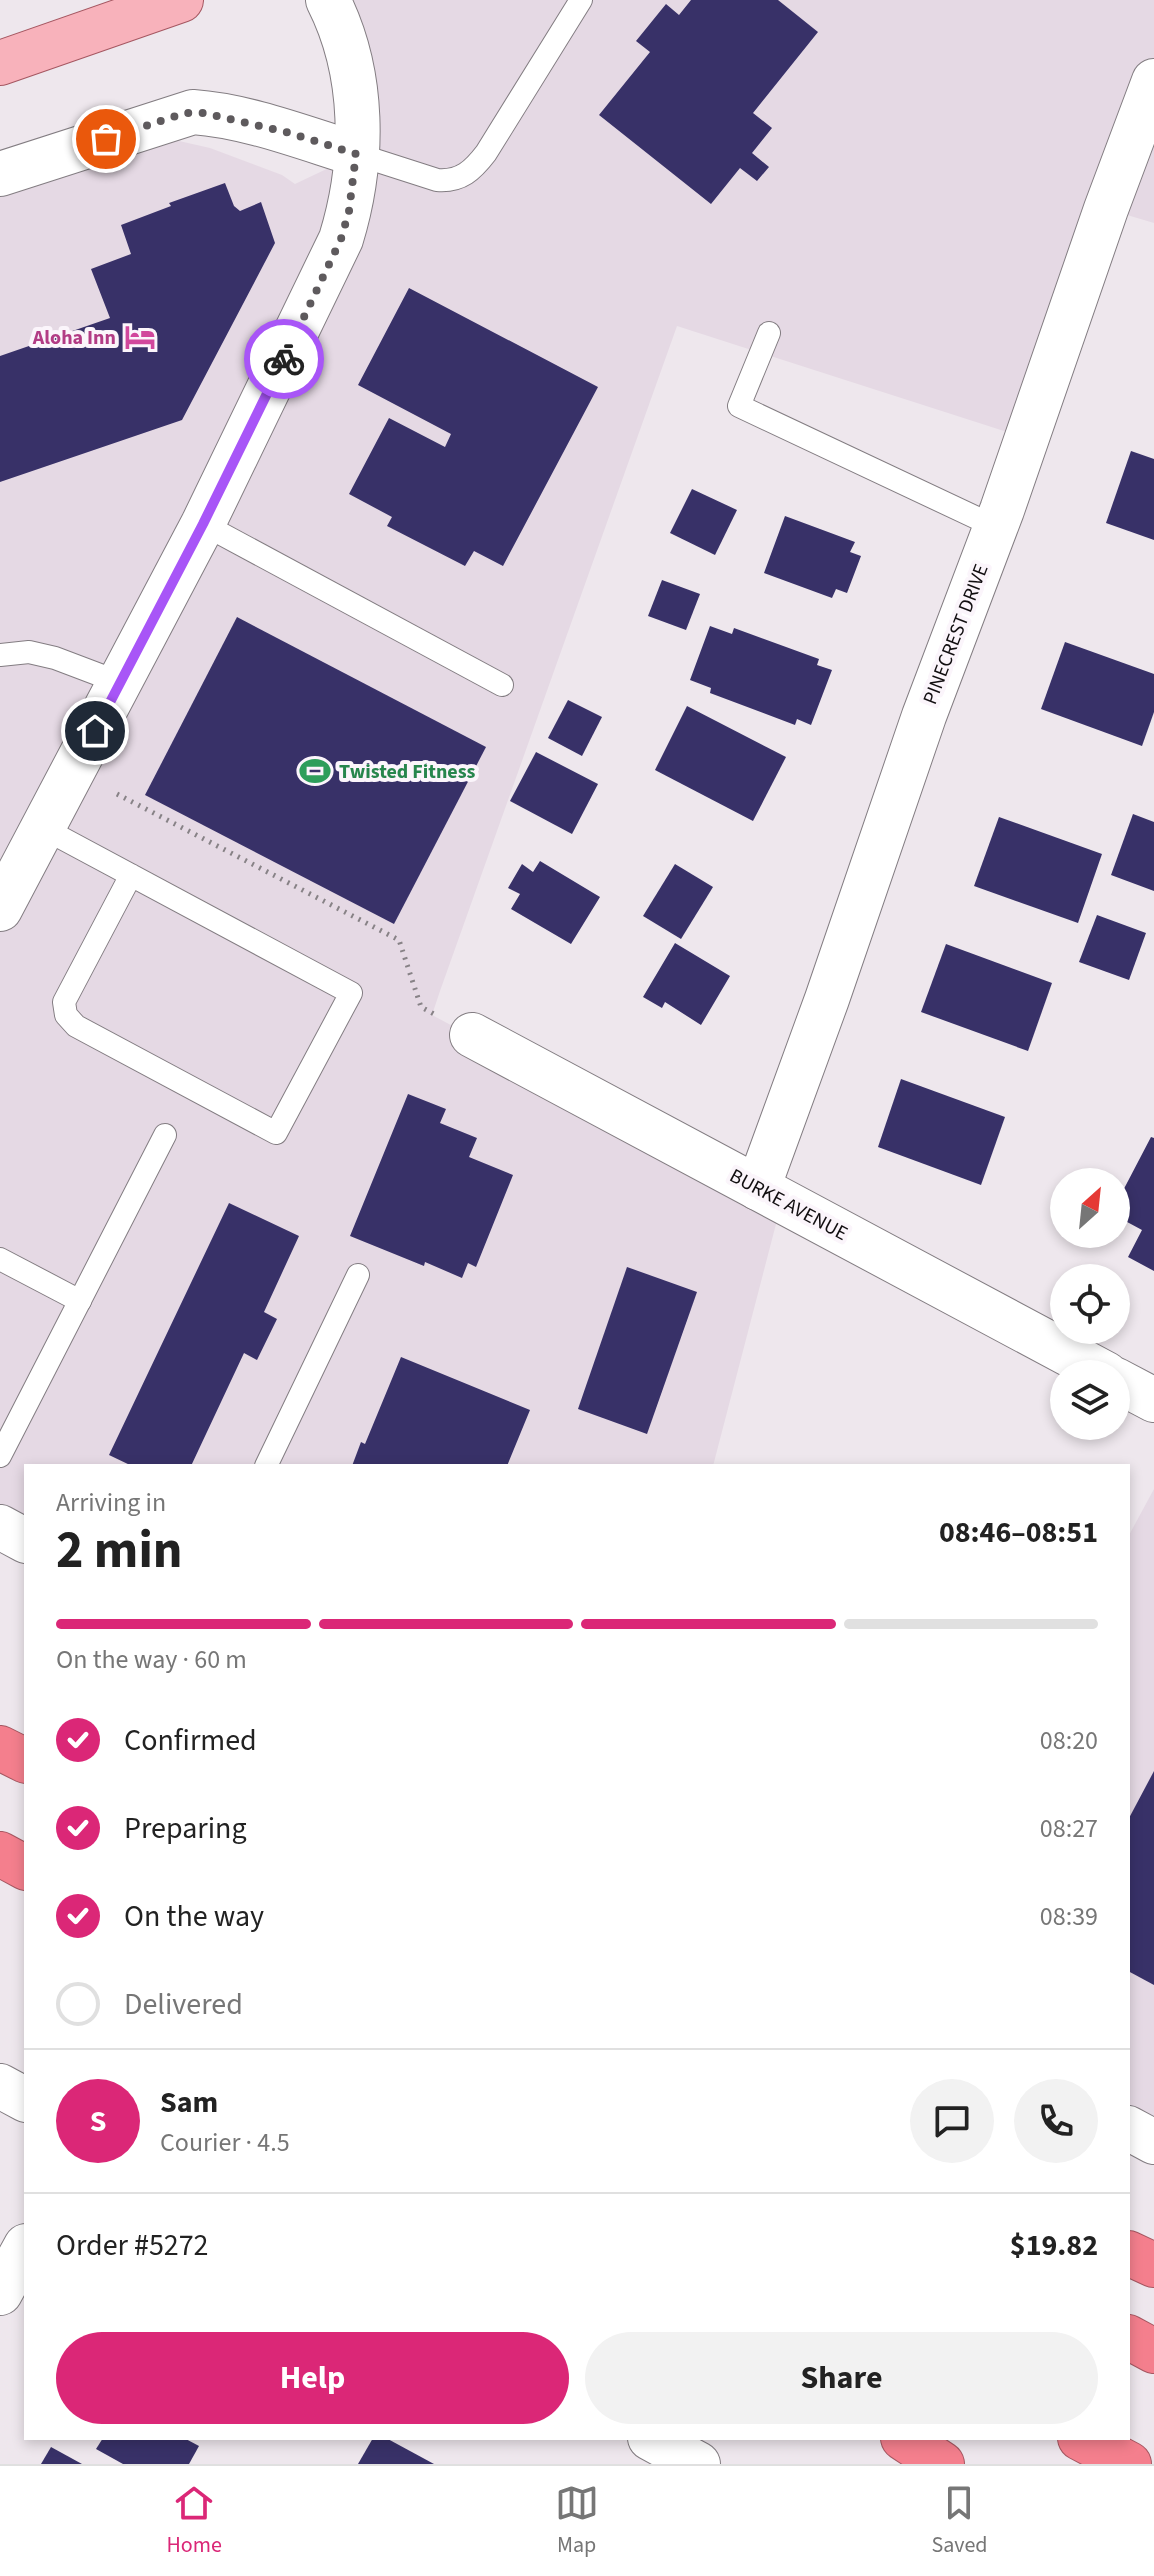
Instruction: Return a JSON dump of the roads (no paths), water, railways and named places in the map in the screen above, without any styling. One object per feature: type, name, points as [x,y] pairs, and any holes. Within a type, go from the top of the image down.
[{"type":"highway","points":[[0,1730],[24,1741]]},
{"type":"highway","points":[[0,1748],[24,1760]]},
{"type":"highway","points":[[0,1854],[24,1867]]},
{"type":"highway","points":[[1130,2254],[1154,2265]]},
{"type":"highway","points":[[1130,2338],[1154,2351]]},
{"type":"highway","points":[[906,2440],[942,2464]]},
{"type":"highway","points":[[1084,2440],[1129,2464]]},
{"type":"main road","points":[[0,63],[181,0]]},
{"type":"street","points":[[0,909],[203,524],[333,258],[349,211],[357,114],[346,40],[328,0]]},
{"type":"street","name":"PINECREST DRIVE","points":[[758,1188],[924,716],[996,527],[1154,81]]},
{"type":"street","points":[[0,174],[193,112],[215,114],[290,133],[356,154]]},
{"type":"street","name":"BURKE AVENUE","points":[[472,1035],[1080,1360]]},
{"type":"street","points":[[1130,1387],[1154,1400]]},
{"type":"street","points":[[0,1527],[24,1540]]},
{"type":"street","points":[[0,2086],[24,2099]]},
{"type":"street","points":[[1130,2129],[1154,2142]]},
{"type":"street","points":[[0,2293],[24,2250]]},
{"type":"street","points":[[653,2449],[698,2464]]},
{"type":"lane","points":[[356,154],[437,180],[447,181],[467,174],[486,153],[581,0]]},
{"type":"lane","points":[[769,333],[739,406],[996,527]]},
{"type":"lane","points":[[203,524],[502,685]]},
{"type":"lane","points":[[0,655],[29,652],[55,658],[121,683]]},
{"type":"lane","points":[[43,828],[131,875],[351,993],[276,1133],[76,1026],[66,1015],[64,1002],[131,875]]},
{"type":"lane","points":[[0,1456],[165,1135]]},
{"type":"lane","points":[[0,1259],[80,1301]]},
{"type":"lane","points":[[267,1464],[358,1275]]},
{"type":"place","name":"Aloha Inn","points":[[140,337]]},
{"type":"place","name":"Twisted Fitness","points":[[315,771]]}]
